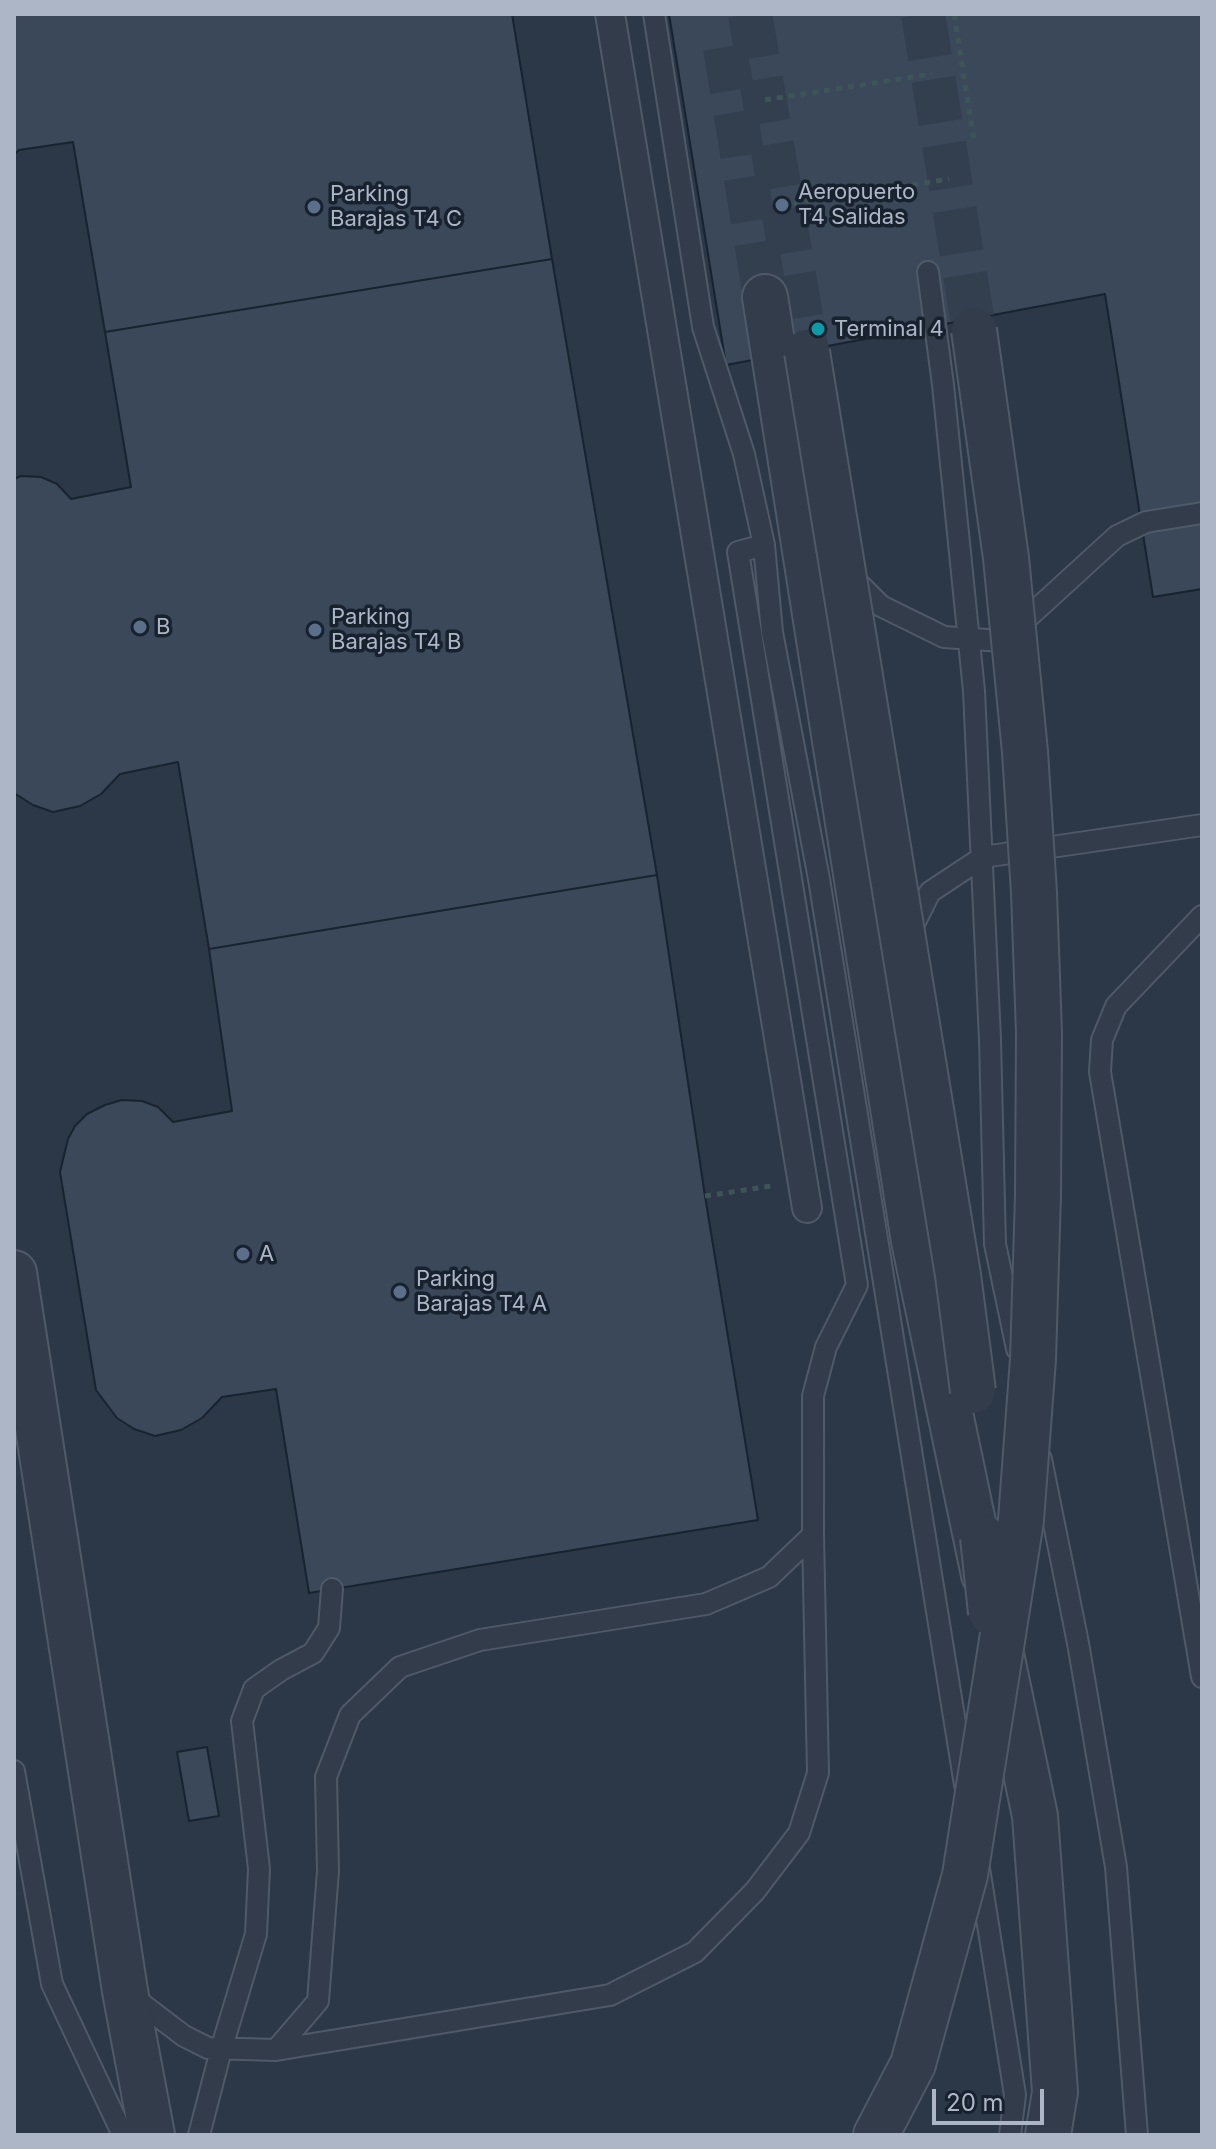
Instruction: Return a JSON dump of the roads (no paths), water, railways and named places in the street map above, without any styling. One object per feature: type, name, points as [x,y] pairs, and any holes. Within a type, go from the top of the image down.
[{"type":"street","points":[[610,14],[807,1208]]},
{"type":"street","points":[[765,297],[782,535],[878,1024],[914,1241],[1035,1816],[1055,2092],[1048,2135]]},
{"type":"street","points":[[893,2135],[965,1875],[1021,1520],[1033,1359],[1039,1033],[1034,893],[1025,752],[1006,558],[974,330]]},
{"type":"street","points":[[807,352],[958,1275],[973,1391],[983,1537],[997,1671]]},
{"type":"street","points":[[14,1273],[125,1991],[152,2135]]},
{"type":"street","points":[[876,2135],[913,2064]]},
{"type":"lane","points":[[654,14],[703,327],[744,454],[782,535],[881,606],[944,637],[1002,641],[1117,536],[1146,522],[1202,513]]},
{"type":"lane","points":[[928,272],[943,385],[974,691],[983,857],[995,1244],[1078,1643],[1116,1867],[1137,2135]]},
{"type":"lane","points":[[125,1991],[184,2036],[208,2048],[221,2050],[276,2050],[610,1995],[695,1952],[755,1891],[799,1833],[818,1773],[813,1396],[826,1347],[857,1285],[738,552],[782,535]]},
{"type":"lane","points":[[782,535],[772,632],[825,910],[1015,2095],[1010,2135]]},
{"type":"lane","points":[[878,1024],[890,969],[930,892],[983,857],[1202,825]]},
{"type":"lane","points":[[1202,916],[1116,1006],[1102,1040],[1100,1072],[1202,1677]]},
{"type":"lane","points":[[276,2050],[318,2001],[328,1871],[326,1777],[350,1715],[400,1667],[480,1640],[706,1604],[769,1577],[813,1535]]},
{"type":"lane","points":[[199,2135],[256,1934],[259,1869],[242,1721],[254,1689],[313,1653],[329,1628],[332,1589]]},
{"type":"lane","points":[[14,1771],[52,1984],[123,2135]]},
{"type":"tunnel","points":[[750,14],[807,352]]},
{"type":"tunnel","points":[[923,14],[974,330]]},
{"type":"tunnel","points":[[725,47],[765,297]]},
{"type":"place","name":"Aeropuerto T4 Salidas","points":[[782,205]]},
{"type":"place","name":"Parking Barajas T4 C","points":[[314,207]]},
{"type":"place","name":"Terminal 4","points":[[818,329]]},
{"type":"place","name":"B","points":[[140,627]]},
{"type":"place","name":"Parking Barajas T4 B","points":[[315,630]]},
{"type":"place","name":"A","points":[[243,1254]]},
{"type":"place","name":"Parking Barajas T4 A","points":[[400,1292]]}]
